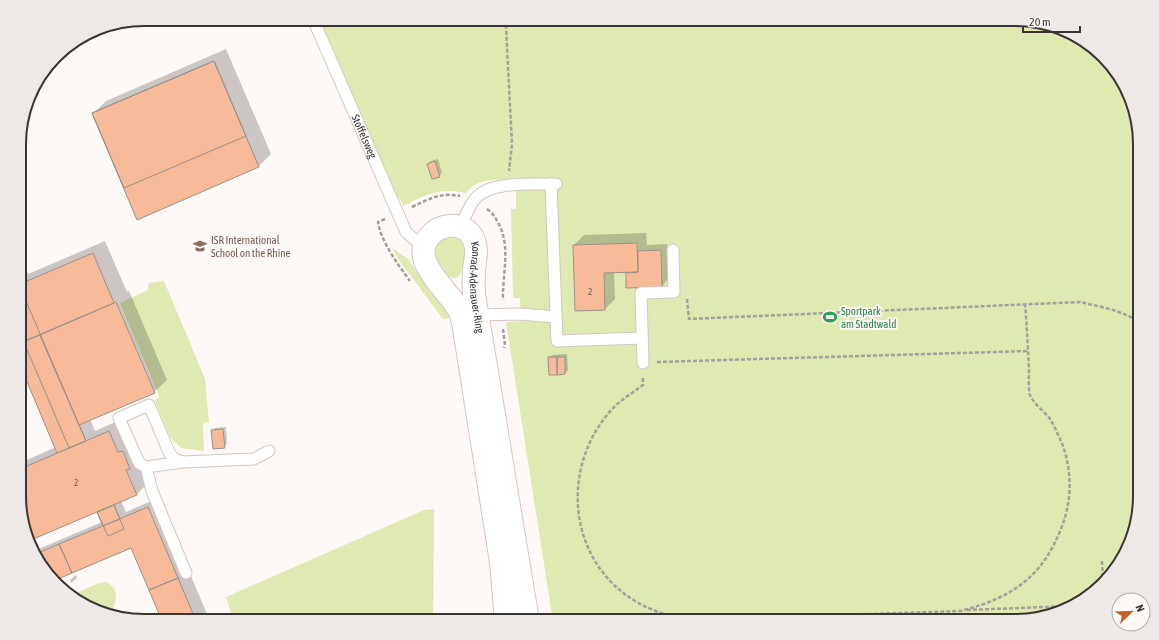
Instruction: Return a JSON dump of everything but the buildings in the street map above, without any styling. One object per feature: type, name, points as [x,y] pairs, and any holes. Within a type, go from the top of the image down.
[{"type":"street","points":[[424,248],[429,236],[439,228],[449,225],[460,226]]},
{"type":"street","name":"Konrad-Adenauer-Ring","points":[[460,226],[469,233],[474,241],[476,253],[474,294],[470,319],[510,561],[526,614]]},
{"type":"street","name":"Konrad-Adenauer-Ring","points":[[424,248],[424,258],[428,267],[458,309],[470,319]]},
{"type":"street","name":"Konrad-Adenauer-Ring","points":[[506,614],[510,561]]},
{"type":"lane","name":"Stoffelsweg","points":[[316,26],[406,232],[424,248]]},
{"type":"lane","points":[[460,226],[474,199],[482,192],[509,185],[554,184],[557,341],[642,338]]},
{"type":"lane","points":[[643,363],[641,293],[674,292],[673,250]]},
{"type":"lane","points":[[470,319],[520,314],[556,317]]},
{"type":"lane","points":[[183,462],[174,460],[169,452],[149,405],[119,418],[139,463],[146,466],[183,462],[254,459],[269,451]]},
{"type":"lane","points":[[146,466],[152,491],[186,573]]},
{"type":"path","points":[[506,26],[512,125],[509,185]]},
{"type":"path","points":[[674,292],[687,291],[689,319],[1080,302],[1107,308],[1133,319]]},
{"type":"path","points":[[960,611],[988,603],[999,598],[1024,582],[1037,571],[1055,544],[1065,517],[1069,500],[1070,482],[1068,464],[1057,432],[1049,418],[1030,396],[1025,304]]},
{"type":"path","points":[[664,614],[634,600],[609,579],[598,566],[583,535],[577,502],[578,484],[588,446],[608,414],[620,401],[643,385],[643,363],[1028,351]]},
{"type":"path","points":[[1102,561],[1103,575]]},
{"type":"path","points":[[869,614],[1056,607]]},
{"type":"green space","name":"Sportpark am Stadtwald","points":[[321,26],[1015,26],[1046,30],[1060,35],[1087,50],[1099,60],[1109,72],[1124,99],[1132,128],[1133,504],[1129,527],[1124,541],[1109,568],[1099,580],[1087,590],[1067,602],[1053,608],[1023,614],[552,614],[506,322],[521,321],[520,298],[513,298],[511,209],[516,209],[516,179],[488,180],[476,184],[466,193],[448,191],[433,193],[418,198],[403,206],[400,199],[396,197]]},
{"type":"green space","points":[[448,236],[456,238],[464,246],[465,257],[463,269],[458,277],[454,278],[447,274],[435,254],[435,246],[438,242]]},
{"type":"green space","points":[[392,248],[408,259],[451,316],[443,319],[401,263]]},
{"type":"green space","points":[[164,281],[205,379],[209,422],[203,423],[204,451],[181,448],[170,437],[155,401],[159,397],[158,393],[120,303],[148,290],[149,283]]},
{"type":"green space","points":[[434,509],[433,614],[232,614],[226,597],[424,510]]},
{"type":"green space","points":[[106,582],[115,591],[116,600],[112,610],[99,605],[77,593],[99,583]]},
{"type":"place","name":"ISR International School on the Rhine","points":[[200,246]]},
{"type":"place","name":"Sportpark am Stadtwald","points":[[830,317]]}]
